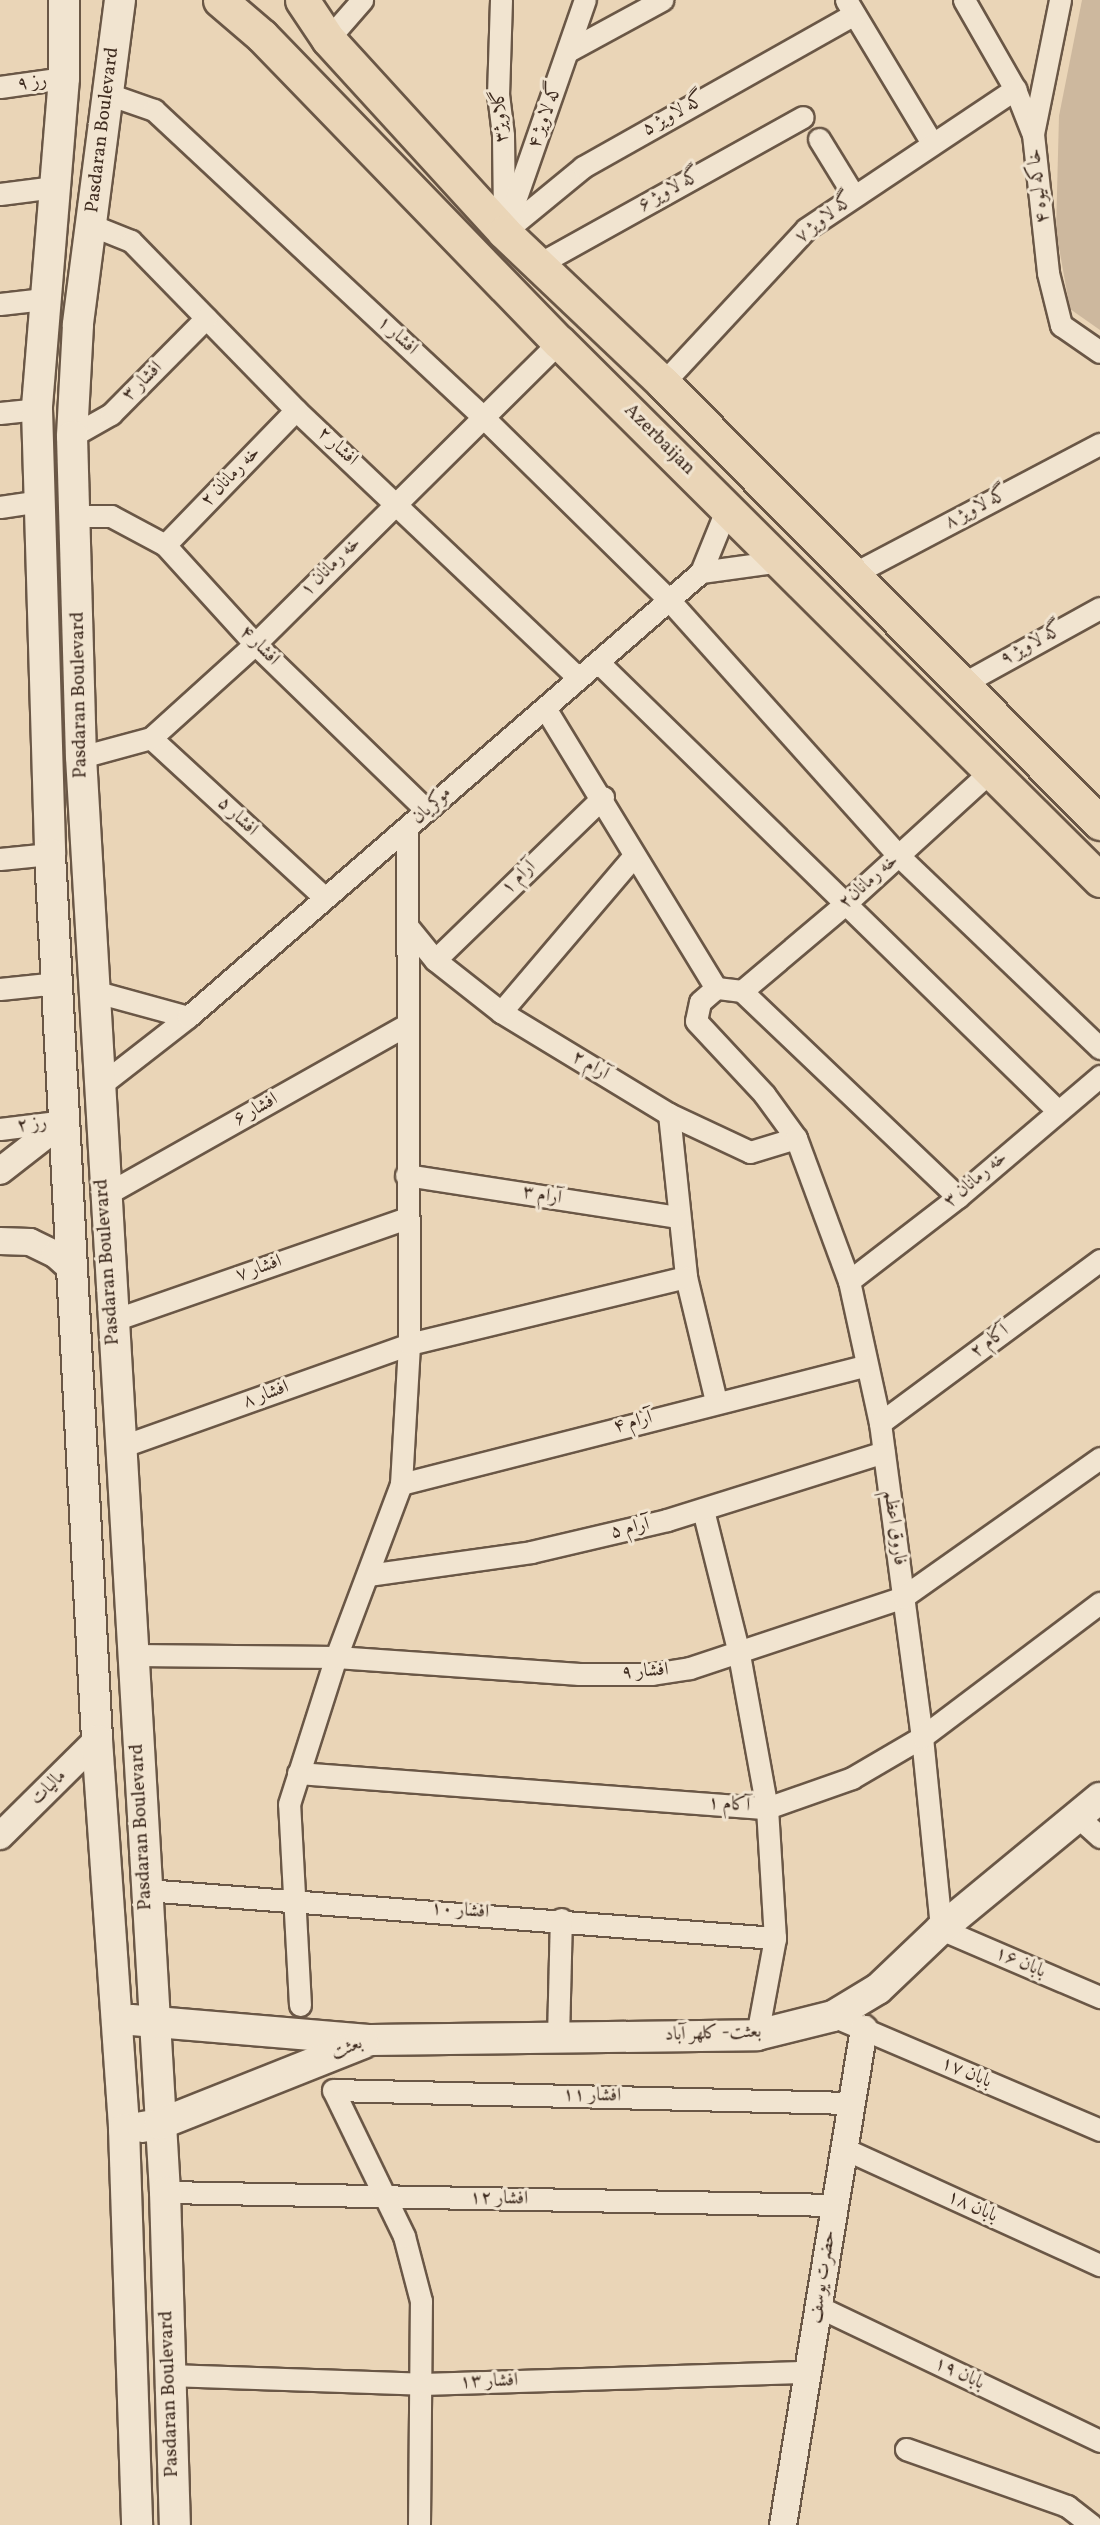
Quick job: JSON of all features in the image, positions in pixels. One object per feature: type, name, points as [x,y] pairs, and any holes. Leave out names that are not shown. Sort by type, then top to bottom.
[{"type":"main road","name":"Pasdaran Boulevard","points":[[64,0],[65,78],[44,299],[37,409],[48,707],[50,854],[97,1740],[114,2019],[124,2129],[137,2525]]},
{"type":"main road","name":"Pasdaran Boulevard","points":[[120,0],[78,325],[72,436],[82,708],[80,757],[103,1196],[122,1446],[152,2022],[165,2192],[175,2525]]},
{"type":"main road","name":"Azerbaijan","points":[[220,0],[262,36],[559,342],[993,769],[1100,880]]},
{"type":"main road","points":[[302,0],[327,39],[504,232],[663,383],[964,683],[1100,823]]},
{"type":"main road","points":[[48,707],[82,708]]},
{"type":"main road","name":"بعثت- کلهر آباد","points":[[371,2040],[757,2035],[832,2016],[878,1989],[941,1929],[1089,1807]]},
{"type":"main road","name":"بعثت","points":[[114,2019],[371,2040]]},
{"type":"main road","name":"بعثت","points":[[124,2129],[160,2124],[371,2040]]},
{"type":"street","points":[[327,39],[362,0]]},
{"type":"street","name":"گلاویژ۳","points":[[501,0],[498,94],[503,135],[504,232]]},
{"type":"street","name":"گه لاویژ ۴","points":[[504,232],[570,50],[585,0]]},
{"type":"street","points":[[570,50],[662,0]]},
{"type":"street","points":[[964,0],[1016,89],[1032,134]]},
{"type":"street","name":"خاکه لیوه ۴","points":[[1060,0],[1032,134],[1048,273],[1061,325],[1100,352]]},
{"type":"street","points":[[850,7],[932,143]]},
{"type":"street","name":"گه لاویژ ۵","points":[[504,232],[583,167],[850,7]]},
{"type":"street","name":"رز ۹","points":[[0,87],[65,78]]},
{"type":"street","name":"گه لاویژ ۷","points":[[663,383],[806,229],[1016,89]]},
{"type":"street","name":"افشار ۱","points":[[108,94],[154,110],[484,418],[670,601],[898,856],[1100,1048]]},
{"type":"street","name":"گه لاویژ ۶","points":[[537,265],[803,117]]},
{"type":"street","points":[[819,139],[854,196]]},
{"type":"street","points":[[0,194],[55,187]]},
{"type":"street","name":"افشار ۲","points":[[91,225],[131,241],[296,410],[396,502],[578,678]]},
{"type":"street","points":[[0,304],[44,299]]},
{"type":"street","name":"افشار ۳","points":[[72,436],[111,414],[206,318]]},
{"type":"street","name":"خه رمانان ۱","points":[[80,757],[151,738],[255,644],[559,342]]},
{"type":"street","points":[[0,413],[37,409]]},
{"type":"street","name":"خه رمانان ۲","points":[[165,545],[296,410]]},
{"type":"street","name":"گه لاویژ ۸","points":[[853,574],[1100,444]]},
{"type":"street","points":[[0,507],[40,501]]},
{"type":"street","points":[[701,572],[727,508]]},
{"type":"street","name":"افشار ۴","points":[[76,516],[111,516],[165,545],[255,644],[426,810]]},
{"type":"street","points":[[701,572],[780,561]]},
{"type":"street","name":"موکریان","points":[[98,1087],[188,1017],[323,897],[407,829],[701,572]]},
{"type":"street","name":"گه لاویژ ۹","points":[[964,683],[1100,608]]},
{"type":"street","points":[[598,662],[1057,1110]]},
{"type":"street","points":[[545,708],[603,797],[634,856],[716,988],[742,991],[958,1197]]},
{"type":"street","name":"افشار ۵","points":[[151,738],[323,897]]},
{"type":"street","name":"خه رمانان۲","points":[[742,991],[845,904],[993,769]]},
{"type":"street","name":"آرام ۱","points":[[435,960],[603,797]]},
{"type":"street","points":[[300,2005],[289,1804],[335,1657],[401,1484],[409,1344],[406,1175],[409,928],[407,829]]},
{"type":"street","points":[[0,859],[50,854]]},
{"type":"street","points":[[501,1012],[634,856]]},
{"type":"street","name":"آرام ۲","points":[[409,928],[435,960],[501,1012],[669,1114],[750,1152],[796,1138]]},
{"type":"street","points":[[0,989],[58,983]]},
{"type":"street","name":"فاروق اعظم","points":[[716,988],[700,1002],[696,1021],[764,1094],[796,1138],[849,1281],[865,1366],[880,1423],[922,1737],[941,1929]]},
{"type":"street","points":[[93,991],[188,1017]]},
{"type":"street","name":"افشار ۶","points":[[103,1196],[408,1024]]},
{"type":"street","name":"خه رمانان ۳","points":[[849,1281],[958,1197],[1100,1076]]},
{"type":"street","points":[[669,1114],[686,1277],[716,1401]]},
{"type":"street","points":[[0,1171],[64,1121]]},
{"type":"street","name":"رز ۲","points":[[0,1129],[64,1121]]},
{"type":"street","name":"آرام ۳","points":[[406,1175],[678,1217]]},
{"type":"street","name":"افشار ۷","points":[[111,1321],[407,1218]]},
{"type":"street","points":[[0,1241],[30,1242],[55,1254],[74,1270]]},
{"type":"street","name":"آکام ۲","points":[[880,1423],[1100,1260]]},
{"type":"street","name":"افشار ۸","points":[[122,1446],[409,1344],[686,1277]]},
{"type":"street","name":"آرام ۴","points":[[401,1484],[716,1401],[865,1366]]},
{"type":"street","name":"آرام ۵","points":[[368,1575],[531,1552],[704,1510],[884,1452]]},
{"type":"street","name":"افشار ۹","points":[[134,1655],[335,1657],[579,1674],[652,1674],[690,1668],[738,1649],[903,1597],[1100,1458]]},
{"type":"street","points":[[704,1510],[738,1649],[767,1808],[775,1938],[757,2035]]},
{"type":"street","name":"آکام ۱","points":[[298,1773],[767,1808],[852,1778],[922,1737],[1100,1603]]},
{"type":"street","name":"مالیات","points":[[0,1836],[97,1740]]},
{"type":"street","points":[[1089,1807],[1100,1837]]},
{"type":"street","name":"افشار ۱۰","points":[[145,1890],[561,1919],[775,1938]]},
{"type":"street","points":[[558,2038],[561,1919]]},
{"type":"street","name":"بابان ۱۶","points":[[941,1929],[1100,1997]]},
{"type":"street","name":"بابان ۱۷","points":[[832,2016],[1100,2130]]},
{"type":"street","name":"حضرت یوسف","points":[[783,2525],[864,2029]]},
{"type":"street","name":"افشار ۱۱","points":[[383,2198],[333,2090],[851,2103]]},
{"type":"street","name":"بابان ۱۸","points":[[845,2149],[1100,2265]]},
{"type":"street","name":"افشار ۱۲","points":[[165,2192],[834,2205]]},
{"type":"street","points":[[383,2198],[404,2236],[421,2301],[419,2525]]},
{"type":"street","name":"بابان ۱۹","points":[[819,2307],[1100,2441]]},
{"type":"street","name":"افشار ۱۳","points":[[169,2375],[422,2384],[808,2372]]},
{"type":"street","points":[[906,2449],[1067,2507],[1091,2525]]},
{"type":"shaded area","points":[[1082,0],[1100,0],[1100,330],[1070,309],[1056,231],[1059,116]]}]
